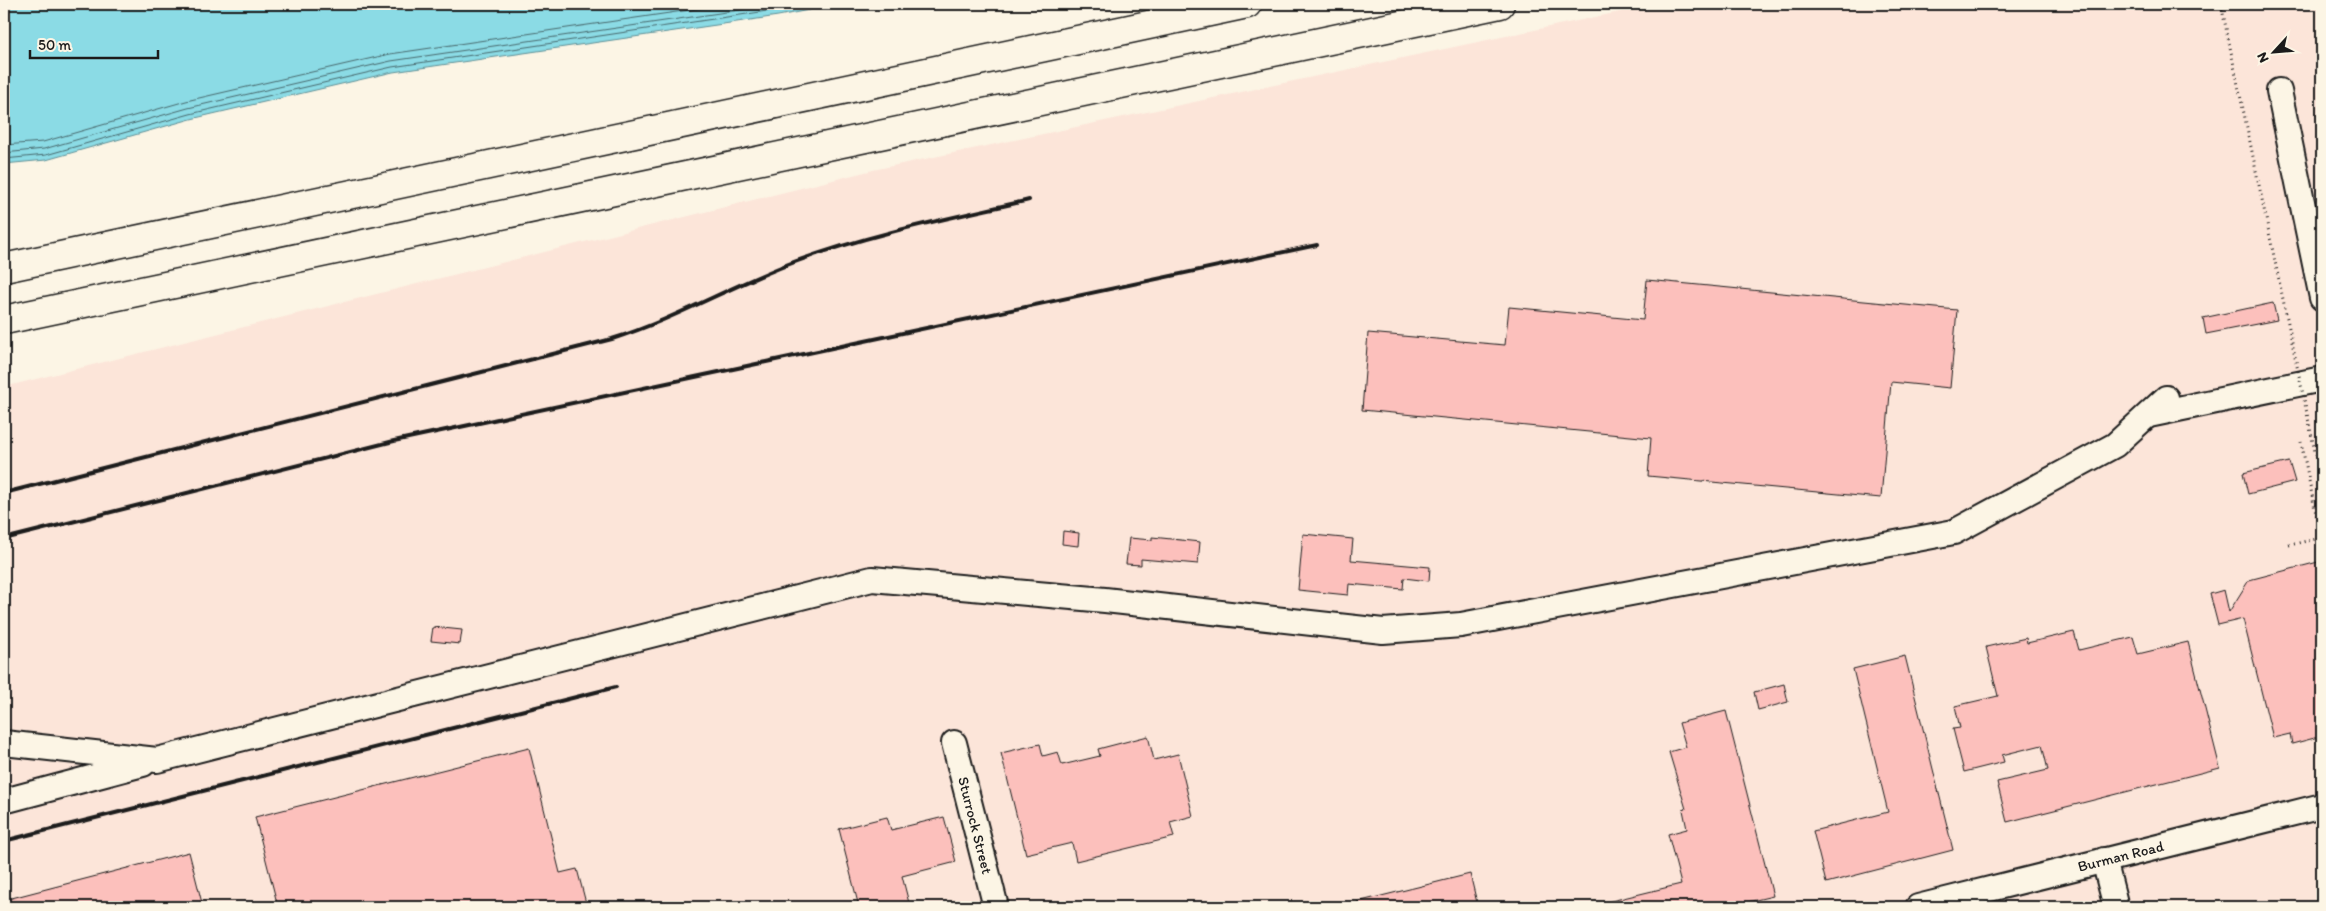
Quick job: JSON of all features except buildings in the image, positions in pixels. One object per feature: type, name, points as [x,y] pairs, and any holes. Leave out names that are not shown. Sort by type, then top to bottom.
[{"type":"highway","points":[[4,268],[1248,4]]},
{"type":"highway","points":[[4,320],[1500,4]]},
{"type":"street","points":[[2279,90],[2322,298]]},
{"type":"street","points":[[2149,414],[2322,379]]},
{"type":"street","points":[[4,801],[157,760],[872,578],[1106,600],[1383,631],[1461,625],[1954,532],[2115,445],[2166,398]]},
{"type":"street","points":[[4,743],[157,760]]},
{"type":"street","name":"Sturrock Street","points":[[954,743],[996,907]]},
{"type":"street","name":"Burman Road","points":[[1918,907],[2322,806]]},
{"type":"street","points":[[2104,860],[2116,907]]},
{"type":"path","points":[[2221,4],[2320,463],[2322,486]]},
{"type":"path","points":[[2289,545],[2320,538],[2301,442]]},
{"type":"shaded area","points":[[1657,4],[2322,4],[2322,907],[4,907],[4,387],[873,170]]},
{"type":"water","points":[[4,4],[840,4],[778,16],[393,72],[191,119],[46,160],[4,164]]},
{"type":"railway","points":[[4,493],[612,339],[659,322],[774,270],[826,251],[912,227],[1029,200]]},
{"type":"railway","points":[[4,539],[394,441],[1317,245]]},
{"type":"railway","points":[[4,841],[616,687]]}]
